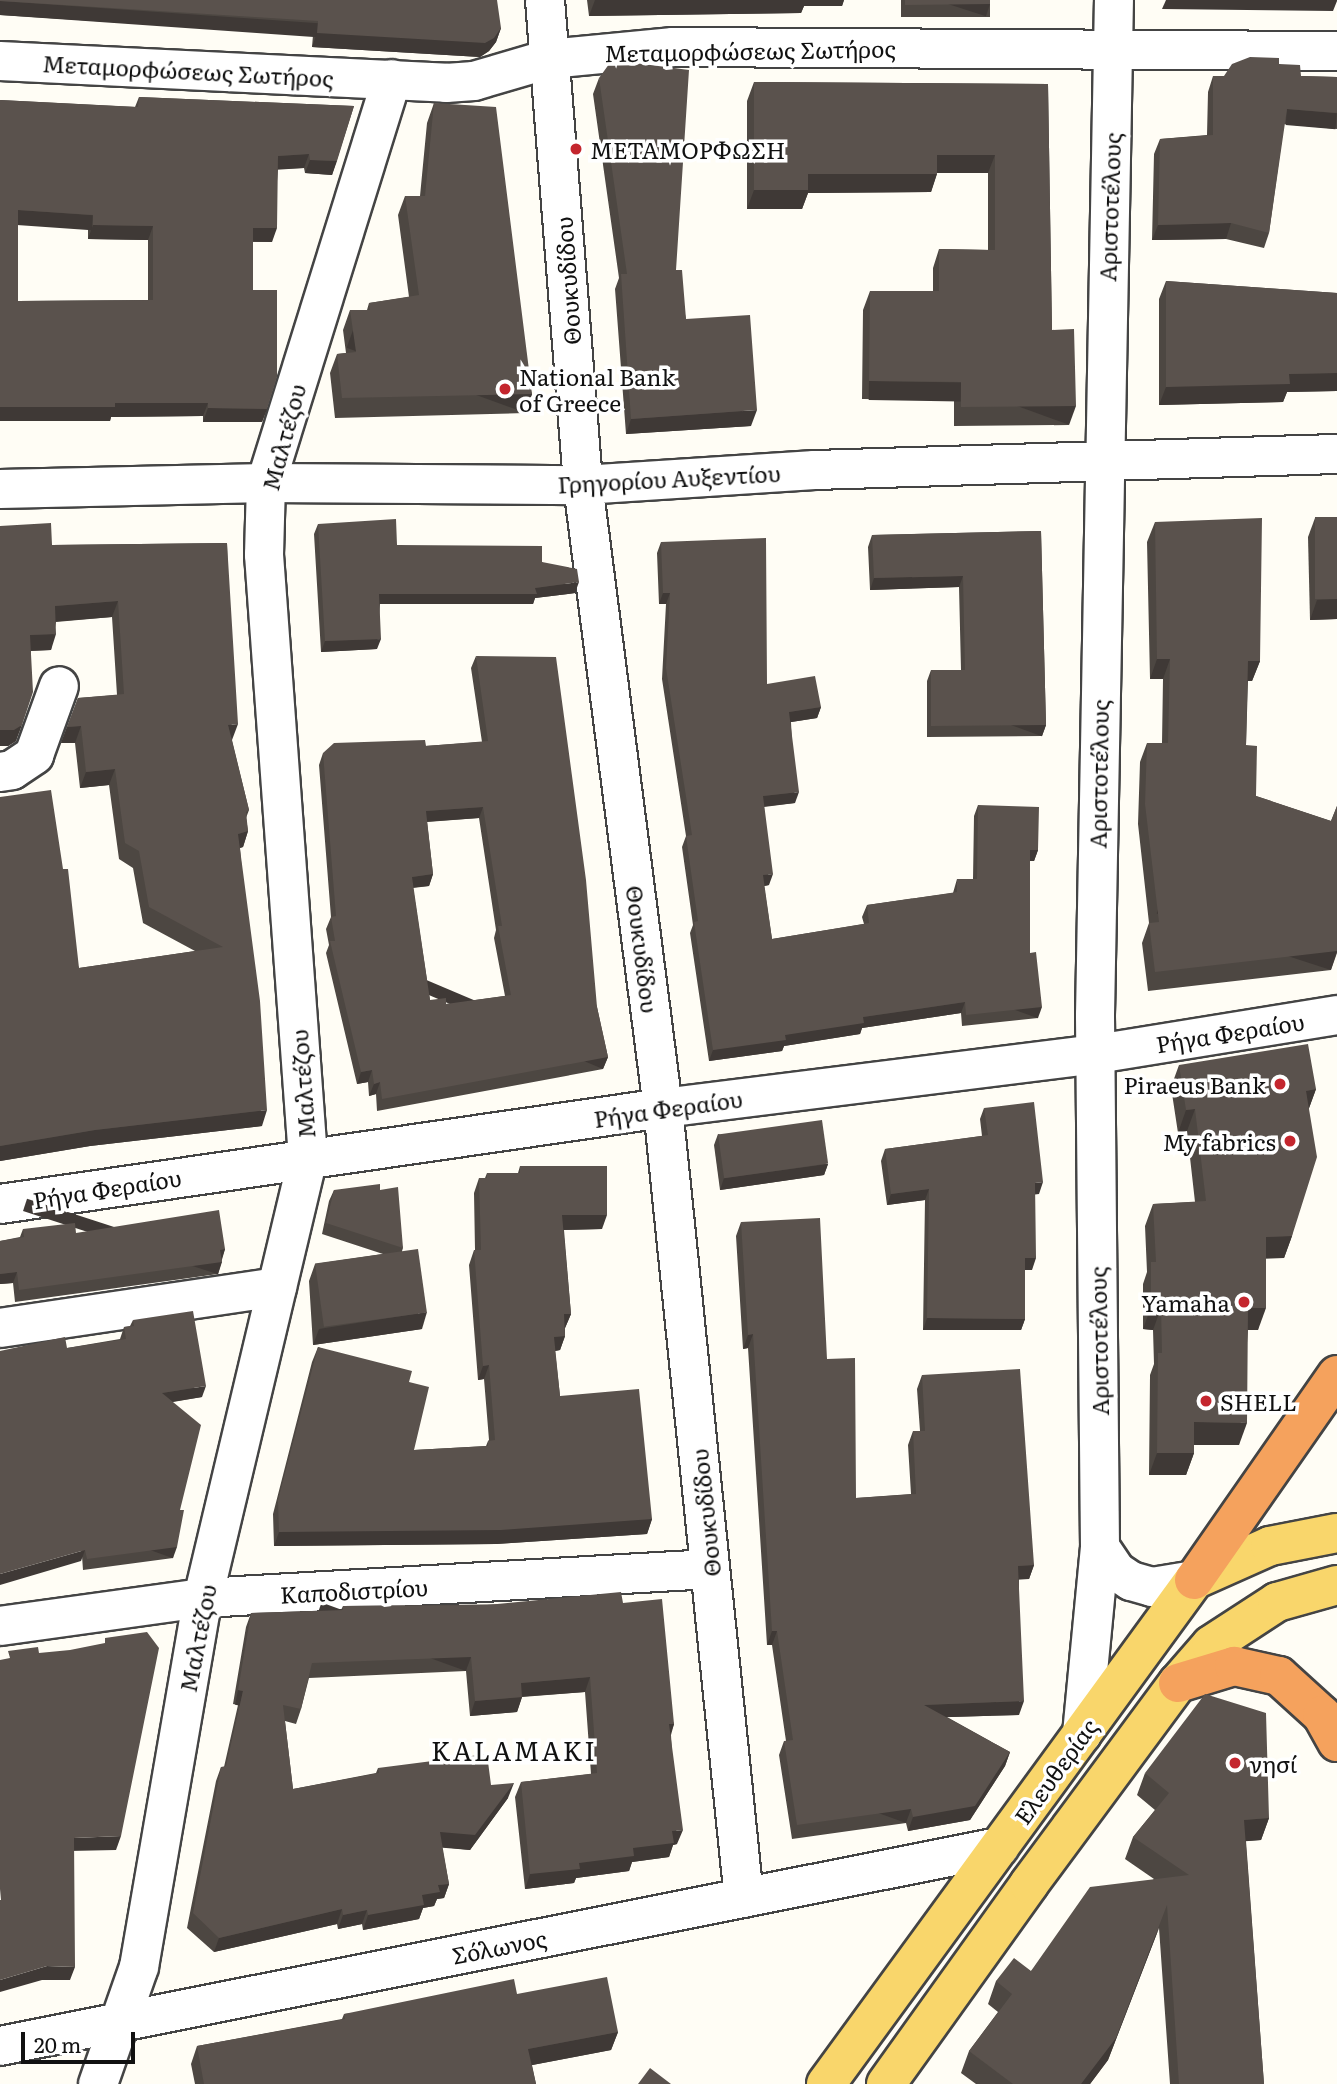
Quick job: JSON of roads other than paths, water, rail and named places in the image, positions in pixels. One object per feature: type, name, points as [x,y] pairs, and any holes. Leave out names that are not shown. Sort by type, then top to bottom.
[{"type":"highway","points":[[1194,1580],[1337,1375]]},
{"type":"highway","points":[[1178,1683],[1234,1666],[1279,1676],[1322,1715],[1337,1742]]},
{"type":"main road","name":"Ελευθερίας","points":[[826,2084],[1194,1580],[1270,1546],[1337,1533]]},
{"type":"main road","name":"Ελευθερίας","points":[[886,2084],[1178,1683],[1211,1645],[1277,1602],[1337,1585]]},
{"type":"street","name":"Θουκυδίδου","points":[[545,0],[583,485],[663,1108],[744,1898]]},
{"type":"street","name":"Αριστοτέλους","points":[[1082,1734],[1100,1547],[1097,1054],[1102,458],[1114,0]]},
{"type":"street","name":"Μεταμορφώσεως Σωτήρος","points":[[0,61],[392,79],[474,80],[549,59],[673,47],[1337,51]]},
{"type":"street","name":"Μαλτέζου","points":[[98,2084],[139,1967],[203,1598],[308,1158],[264,555],[266,483],[392,79]]},
{"type":"street","name":"Γρηγορίου Αυξεντίου","points":[[0,489],[266,483],[583,485],[1102,458],[1337,454]]},
{"type":"street","points":[[0,772],[12,770],[34,755],[59,687]]},
{"type":"street","name":"Ρήγα Φεραίου","points":[[0,1204],[663,1108],[1097,1054],[1337,1015]]},
{"type":"street","points":[[0,1328],[277,1287]]},
{"type":"street","points":[[1100,1547],[1116,1571],[1131,1581],[1152,1587],[1194,1580]]},
{"type":"street","name":"Καποδιστρίου","points":[[0,1626],[203,1598],[710,1569]]},
{"type":"street","name":"Σόλωνος","points":[[0,2046],[999,1847]]},
{"type":"place","name":"ΜΕΤΑΜΟΡΦΩΣΗ","points":[[576,149]]},
{"type":"place","name":"National Bank of Greece","points":[[505,389]]},
{"type":"place","name":"Piraeus Bank","points":[[1280,1084]]},
{"type":"place","name":"My fabrics","points":[[1290,1141]]},
{"type":"place","name":"Yamaha","points":[[1244,1302]]},
{"type":"place","name":"SHELL","points":[[1206,1401]]},
{"type":"place","name":"νησί","points":[[1235,1763]]},
{"type":"district","name":"KALAMAKI","points":[[514,1750]]}]
